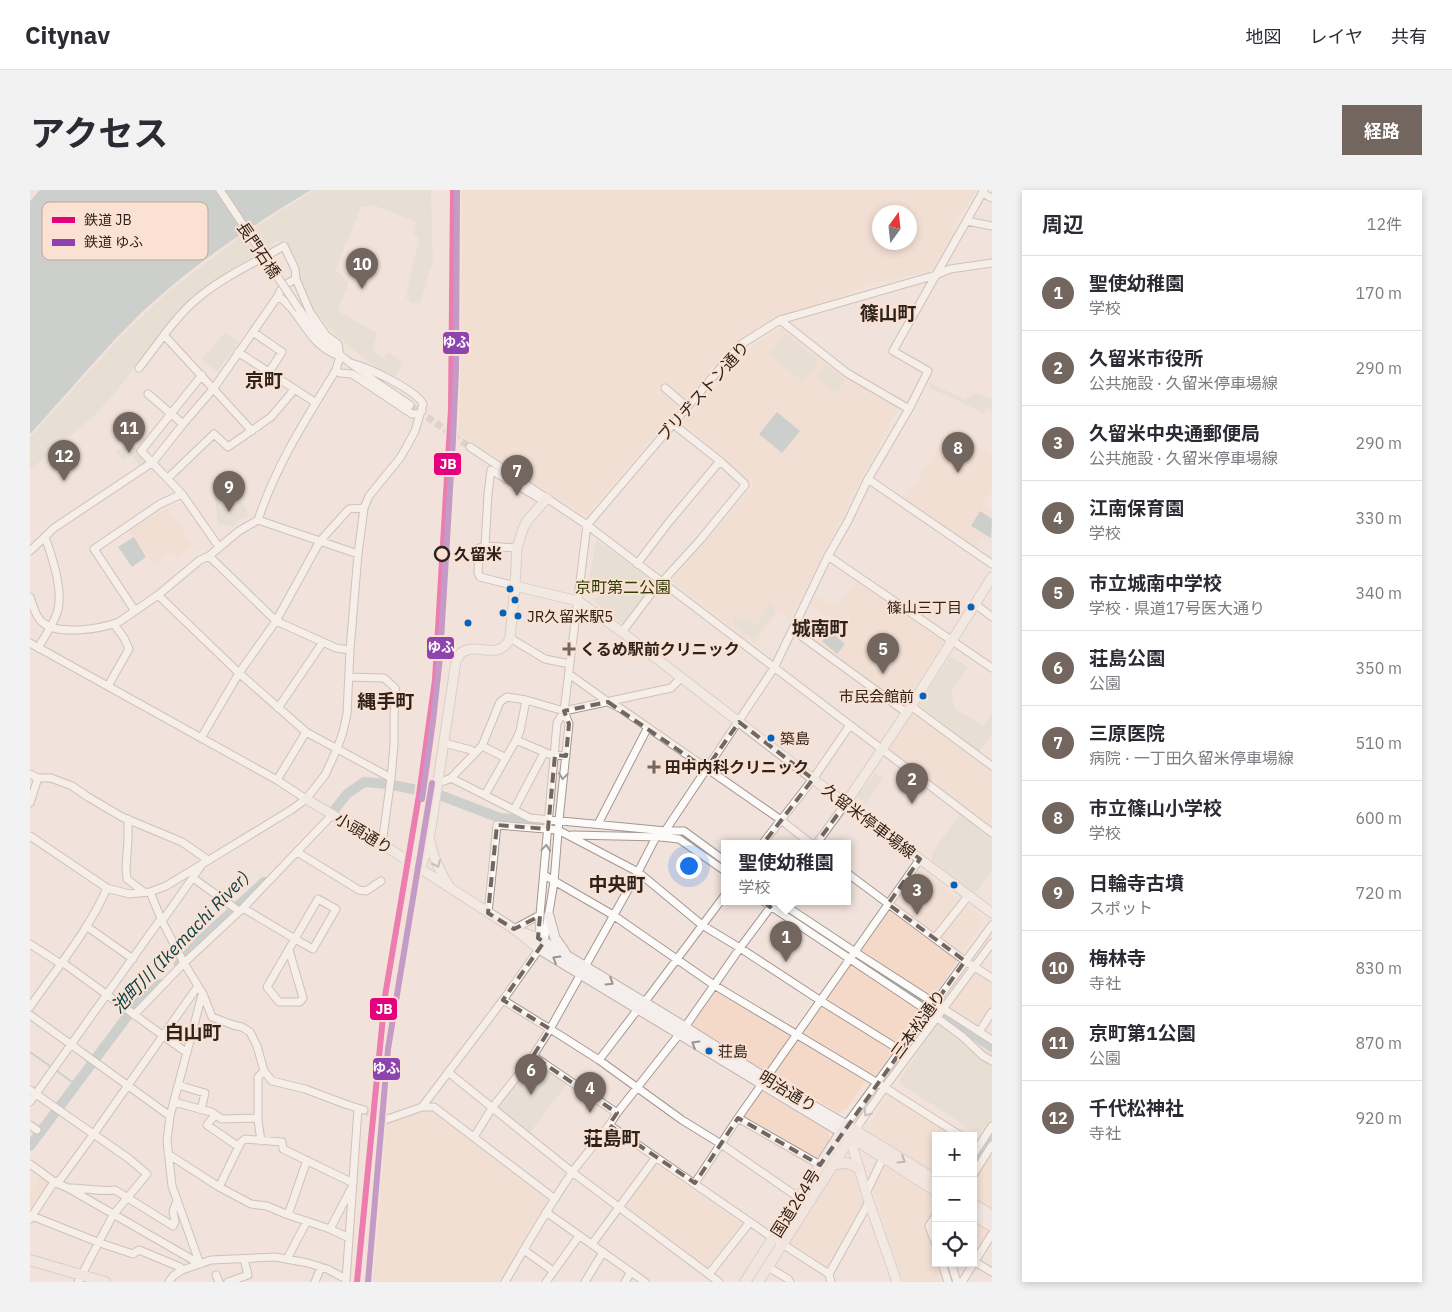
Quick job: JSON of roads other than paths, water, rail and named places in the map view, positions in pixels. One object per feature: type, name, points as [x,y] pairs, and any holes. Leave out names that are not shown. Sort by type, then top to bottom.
[{"type":"highway","name":"明治通り","points":[[848,1131],[882,1158],[932,1189]]},
{"type":"highway","name":"明治通り","points":[[848,1131],[932,1178]]},
{"type":"highway","name":"国道264号","points":[[745,1282],[808,1204],[833,1165],[848,1131]]},
{"type":"highway","name":"国道264号","points":[[758,1282],[768,1267],[798,1198],[820,1165],[848,1131]]},
{"type":"highway","points":[[833,1165],[845,1162],[852,1163],[859,1169]]},
{"type":"highway","points":[[977,1206],[992,1215]]},
{"type":"highway","points":[[977,1217],[992,1226]]},
{"type":"highway","points":[[30,1260],[80,1280]]},
{"type":"highway","points":[[30,1267],[80,1280],[105,1282]]},
{"type":"main road","points":[[420,869],[429,838],[436,800],[455,667],[460,654],[466,651],[499,650],[507,645],[510,638],[518,548],[523,529],[527,521],[546,500]]},
{"type":"main road","points":[[846,803],[909,709],[992,577]]},
{"type":"main road","points":[[515,586],[578,601]]},
{"type":"main road","name":"久留米停車場線","points":[[578,601],[622,632],[812,779],[992,913]]},
{"type":"main road","name":"小頭通り","points":[[306,799],[382,844],[514,929],[541,943]]},
{"type":"main road","points":[[429,838],[437,867],[450,888]]},
{"type":"main road","points":[[544,916],[555,938],[570,957]]},
{"type":"main road","name":"明治通り","points":[[541,943],[570,957],[584,970]]},
{"type":"main road","name":"明治通り","points":[[541,943],[641,1006],[679,1034],[848,1131]]},
{"type":"main road","name":"明治通り","points":[[641,1006],[685,1026],[765,1082]]},
{"type":"main road","points":[[848,1131],[866,1193],[897,1282]]},
{"type":"street","name":"長門石橋","points":[[220,190],[307,321],[340,356]]},
{"type":"street","points":[[474,1137],[492,1108],[533,1056],[584,970],[638,872],[774,668],[828,556],[848,521],[868,479],[910,409],[928,371],[894,351],[983,191],[992,198]]},
{"type":"street","points":[[967,221],[992,226]]},
{"type":"street","points":[[30,597],[40,621],[50,627],[77,630],[114,624],[158,595],[238,531],[258,520],[267,493],[279,467],[336,370],[340,356],[338,344],[326,335],[310,312],[296,279],[295,269],[284,246],[256,263],[236,271],[207,290],[182,313],[139,368]]},
{"type":"street","name":"ブリヂストン通り","points":[[586,525],[740,345],[780,320],[936,275],[950,269],[992,263]]},
{"type":"street","points":[[30,550],[54,528],[153,462],[214,388],[278,296],[280,289],[296,279]]},
{"type":"street","points":[[278,296],[288,304],[304,328],[327,351],[340,356],[350,363],[407,407],[412,414],[418,414],[422,408]]},
{"type":"street","points":[[780,320],[847,373],[910,409]]},
{"type":"street","points":[[253,332],[282,352],[269,372]]},
{"type":"street","points":[[164,335],[252,431]]},
{"type":"street","points":[[238,352],[316,403]]},
{"type":"street","points":[[30,836],[107,888],[129,894],[147,892],[166,886],[291,810],[306,799],[324,775],[337,749],[343,732],[346,714],[358,554],[364,508],[369,496],[400,458],[416,431],[422,408],[417,396],[406,389],[362,366],[350,363]]},
{"type":"street","points":[[336,370],[340,373],[352,374],[407,407],[413,420],[413,428],[407,446]]},
{"type":"street","points":[[202,375],[141,451],[182,494],[219,547]]},
{"type":"street","points":[[665,388],[687,407]]},
{"type":"street","points":[[168,478],[214,434],[228,447],[271,418],[294,390]]},
{"type":"street","points":[[148,394],[183,424]]},
{"type":"street","points":[[622,632],[661,582],[702,539],[744,488],[744,483],[720,461],[673,424]]},
{"type":"street","points":[[470,447],[546,500],[586,525],[992,833]]},
{"type":"street","points":[[637,564],[720,461]]},
{"type":"street","points":[[485,546],[491,470],[546,500]]},
{"type":"street","points":[[868,479],[992,564]]},
{"type":"street","points":[[134,611],[94,549],[160,504],[182,494]]},
{"type":"street","points":[[201,738],[239,673],[276,621],[320,541],[349,508],[364,508]]},
{"type":"street","points":[[258,520],[358,554]]},
{"type":"street","points":[[422,1107],[503,1000],[541,943],[544,916],[544,875],[554,755],[558,723],[564,712],[586,525]]},
{"type":"street","points":[[38,648],[57,614],[59,604],[55,568],[45,537]]},
{"type":"street","points":[[515,586],[480,576],[478,573],[478,550],[485,546],[518,548]]},
{"type":"street","points":[[209,556],[276,621],[336,648],[350,650]]},
{"type":"street","points":[[828,556],[992,668]]},
{"type":"street","points":[[158,595],[239,673],[306,732],[391,778]]},
{"type":"street","points":[[975,604],[992,617]]},
{"type":"street","points":[[108,686],[129,649],[114,624]]},
{"type":"street","points":[[793,630],[992,766]]},
{"type":"street","points":[[510,638],[545,659],[570,664]]},
{"type":"street","points":[[278,708],[323,642]]},
{"type":"street","points":[[30,643],[277,780],[306,799]]},
{"type":"street","points":[[569,674],[781,820],[806,840]]},
{"type":"street","points":[[349,677],[384,678],[394,688],[396,694],[391,778],[382,844]]},
{"type":"street","points":[[438,784],[451,778],[482,746],[500,702],[507,697],[526,700],[564,712],[671,688],[681,678]]},
{"type":"street","points":[[485,795],[520,731],[526,700]]},
{"type":"street","points":[[544,916],[554,882],[569,724],[564,712]]},
{"type":"street","points":[[766,840],[850,725]]},
{"type":"street","points":[[598,824],[648,727]]},
{"type":"street","points":[[277,780],[306,732]]},
{"type":"street","points":[[516,740],[544,752],[566,756]]},
{"type":"street","points":[[444,743],[471,750],[475,753]]},
{"type":"street","points":[[482,746],[506,758]]},
{"type":"street","points":[[514,810],[544,752]]},
{"type":"street","points":[[30,774],[38,778],[51,778],[72,786],[128,819],[182,842],[206,862]]},
{"type":"street","points":[[30,803],[38,778]]},
{"type":"street","points":[[451,778],[530,818],[598,824],[679,839],[721,868]]},
{"type":"street","points":[[819,840],[846,803]]},
{"type":"street","points":[[134,1015],[184,963],[241,910],[333,814]]},
{"type":"street","points":[[128,819],[127,879],[147,892],[198,986],[212,1017],[242,1027],[250,1032],[264,1071],[272,1081],[305,1089],[361,1109],[346,1280],[321,1267],[275,1257],[211,1260],[182,1270],[173,1276],[169,1282]]},
{"type":"street","points":[[488,913],[497,825],[558,830],[638,872],[702,925],[908,1055]]},
{"type":"street","points":[[569,835],[661,835],[684,831],[721,858]]},
{"type":"street","points":[[296,852],[359,890],[366,891],[381,880]]},
{"type":"street","points":[[695,1183],[738,1118],[920,859]]},
{"type":"street","points":[[30,1102],[33,1092],[71,1045],[133,958],[206,862]]},
{"type":"street","points":[[544,875],[614,916],[714,985],[885,1087],[954,1132]]},
{"type":"street","points":[[851,876],[964,961],[992,978]]},
{"type":"street","points":[[193,878],[241,910],[295,939],[313,949],[336,909],[318,899],[295,939],[288,950],[267,987],[279,1002],[300,1002],[303,998],[288,950]]},
{"type":"street","points":[[30,1007],[86,926],[107,888]]},
{"type":"street","points":[[935,938],[969,895]]},
{"type":"street","points":[[599,1060],[721,900]]},
{"type":"street","points":[[505,1282],[572,1172],[679,1034],[772,905]]},
{"type":"street","points":[[777,905],[855,952],[992,1040]]},
{"type":"street","points":[[777,905],[850,960],[936,1017],[992,1062]]},
{"type":"street","points":[[514,929],[544,916]]},
{"type":"street","name":"三本松通り","points":[[848,1131],[876,1082],[992,925]]},
{"type":"street","points":[[86,926],[133,958]]},
{"type":"street","name":"三本松通り","points":[[848,1131],[885,1087],[992,942]]},
{"type":"street","points":[[30,944],[62,963],[187,1053]]},
{"type":"street","points":[[182,1270],[180,1267],[139,1250],[133,1254],[31,1217],[52,1185],[60,1180],[93,1135],[198,986]]},
{"type":"street","points":[[200,1264],[172,1186],[167,1141],[170,1116],[202,994]]},
{"type":"street","points":[[503,1000],[599,1060],[682,1120],[721,1144],[808,1204]]},
{"type":"street","points":[[979,1032],[992,1012]]},
{"type":"street","points":[[30,1015],[170,1116]]},
{"type":"street","points":[[533,1056],[617,1112]]},
{"type":"street","points":[[261,1141],[258,1118],[258,1077],[264,1071]]},
{"type":"street","points":[[448,1072],[572,1172],[719,1282]]},
{"type":"street","points":[[178,1085],[204,1093],[201,1110]]},
{"type":"street","points":[[33,1092],[128,1158],[147,1174],[126,1197],[114,1214],[80,1280]]},
{"type":"street","points":[[174,1102],[222,1119],[258,1118]]},
{"type":"street","points":[[382,1121],[422,1107],[434,1107],[554,1199]]},
{"type":"street","points":[[215,1115],[207,1125],[239,1147]]},
{"type":"street","points":[[738,1118],[820,1165]]},
{"type":"street","points":[[30,1124],[38,1130]]},
{"type":"street","points":[[609,1125],[830,1278],[869,1202]]},
{"type":"street","points":[[977,1144],[992,1126]]},
{"type":"street","points":[[219,1187],[241,1142],[245,1139],[282,1142],[283,1149],[353,1184]]},
{"type":"street","points":[[977,1171],[990,1154],[992,1145]]},
{"type":"street","points":[[168,1154],[219,1187],[251,1204],[267,1206],[349,1238]]},
{"type":"street","points":[[592,1244],[656,1157]]},
{"type":"street","points":[[866,1193],[882,1158]]},
{"type":"street","points":[[288,1215],[307,1160]]},
{"type":"street","points":[[30,1164],[56,1183],[68,1188],[200,1264]]},
{"type":"street","points":[[330,1229],[353,1184]]},
{"type":"street","points":[[68,1188],[115,1190],[173,1226],[175,1222],[173,1211],[177,1201]]},
{"type":"street","points":[[546,1212],[645,1282]]},
{"type":"street","points":[[287,1259],[307,1221]]},
{"type":"street","points":[[932,1221],[929,1226],[932,1234]]},
{"type":"street","points":[[709,1274],[750,1222]]},
{"type":"street","points":[[977,1259],[992,1234]]},
{"type":"street","points":[[546,1282],[579,1236]]},
{"type":"street","points":[[524,1250],[553,1271]]},
{"type":"street","points":[[585,1282],[603,1252]]},
{"type":"street","points":[[228,1282],[248,1275],[244,1258]]},
{"type":"street","points":[[977,1263],[992,1272]]},
{"type":"street","points":[[315,1282],[321,1267]]},
{"type":"street","points":[[768,1267],[790,1282]]},
{"type":"street","points":[[943,1267],[948,1282]]},
{"type":"street","points":[[952,1267],[957,1282]]},
{"type":"street","points":[[962,1282],[972,1267]]},
{"type":"street","points":[[625,1282],[631,1272]]},
{"type":"water","points":[[40,190],[311,190],[208,257],[208,202],[42,202],[42,260],[204,260],[160,295],[112,342],[30,434],[30,201]]},
{"type":"water","points":[[777,412],[800,431],[782,453],[759,434]]},
{"type":"water","points":[[980,511],[992,519],[991,538],[971,526]]},
{"type":"water","points":[[134,537],[146,557],[132,567],[118,547]]},
{"type":"water","points":[[830,631],[845,644],[837,654],[822,641]]},
{"type":"waterway","name":"池町川 (Ikemachi River)","points":[[335,809],[347,794],[364,782],[388,784],[437,794],[500,818],[542,822]]},
{"type":"waterway","name":"池町川 (Ikemachi River)","points":[[636,831],[685,837],[721,864]]},
{"type":"waterway","name":"池町川 (Ikemachi River)","points":[[179,964],[201,940],[264,882]]},
{"type":"waterway","name":"池町川 (Ikemachi River)","points":[[777,905],[857,960],[925,1001],[992,1047]]},
{"type":"waterway","name":"池町川 (Ikemachi River)","points":[[30,1146],[135,1006],[160,984]]},
{"type":"waterway","points":[[30,1052],[50,1066]]},
{"type":"waterway","points":[[56,1070],[76,1085]]},
{"type":"waterway","name":"池町川 (Ikemachi River)","points":[[977,1159],[992,1135]]},
{"type":"waterway","points":[[949,1267],[953,1282]]},
{"type":"tunnel","points":[[410,405],[470,447]]},
{"type":"tunnel","points":[[364,1110],[382,1121]]},
{"type":"rail line","name":"JB","points":[[357,1282],[385,996],[419,795],[435,680],[451,409],[453,190]]},
{"type":"rail line","name":"ゆふ","points":[[422,799],[440,657],[453,439],[456,369],[457,190]]},
{"type":"rail line","name":"ゆふ","points":[[368,1282],[388,1049],[432,783]]},
{"type":"place","name":"梅林寺","points":[[362,289]]},
{"type":"place","name":"京町第1公園","points":[[129,453]]},
{"type":"place","name":"市立篠山小学校","points":[[958,473]]},
{"type":"place","name":"千代松神社","points":[[64,481]]},
{"type":"place","name":"三原医院","points":[[517,496]]},
{"type":"place","name":"日輪寺古墳","points":[[229,512]]},
{"type":"place","name":"久留米","points":[[442,554]]},
{"type":"place","name":"篠山三丁目","points":[[971,607]]},
{"type":"place","name":"JR久留米駅5","points":[[518,616]]},
{"type":"place","name":"くるめ駅前クリニック","points":[[569,649]]},
{"type":"place","name":"市立城南中学校","points":[[883,674]]},
{"type":"place","name":"市民会館前","points":[[923,696]]},
{"type":"place","name":"築島","points":[[771,738]]},
{"type":"place","name":"田中内科クリニック","points":[[654,767]]},
{"type":"place","name":"久留米市役所","points":[[912,804]]},
{"type":"place","name":"久留米中央通郵便局","points":[[917,915]]},
{"type":"place","name":"聖使幼稚園","points":[[786,962]]},
{"type":"place","name":"荘島","points":[[709,1051]]},
{"type":"place","name":"荘島公園","points":[[531,1095]]},
{"type":"place","name":"江南保育園","points":[[590,1113]]},
{"type":"district","name":"篠山町","points":[[888,313]]},
{"type":"district","name":"京町","points":[[264,380]]},
{"type":"district","name":"城南町","points":[[820,628]]},
{"type":"district","name":"縄手町","points":[[386,701]]},
{"type":"district","name":"中央町","points":[[617,884]]},
{"type":"district","name":"白山町","points":[[193,1032]]},
{"type":"district","name":"荘島町","points":[[612,1138]]},
{"type":"park label","name":"京町第二公園","points":[[623,587]]}]
